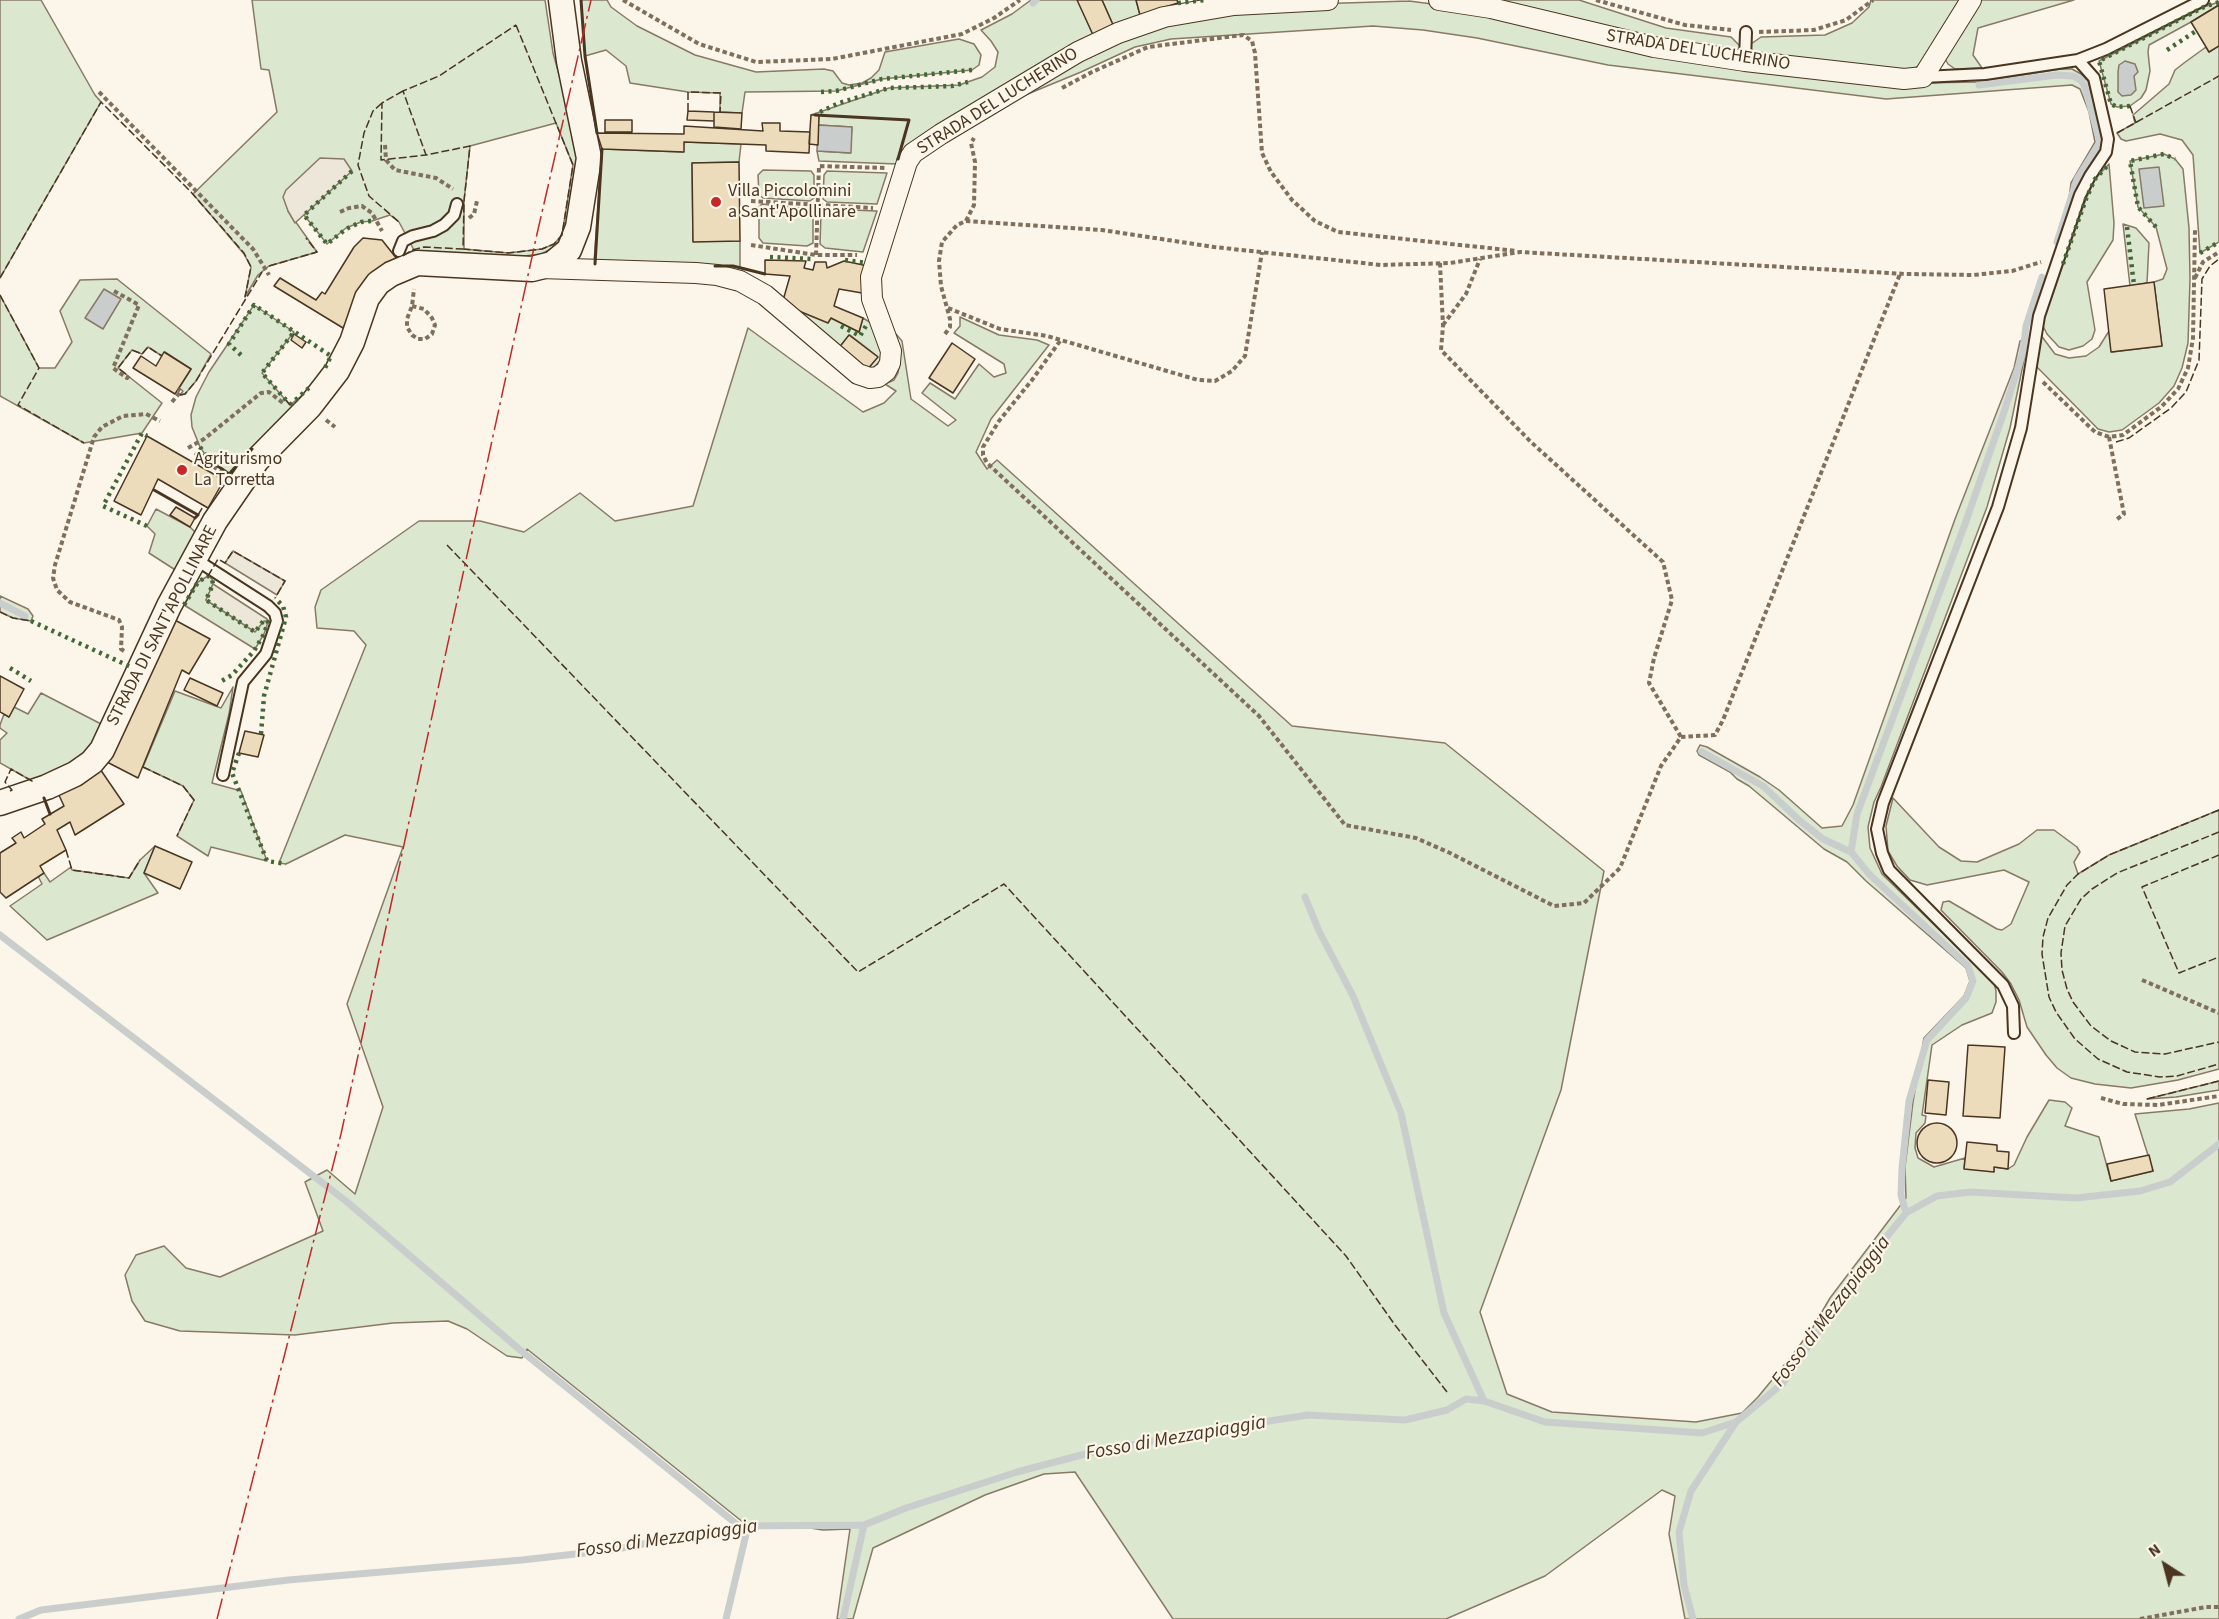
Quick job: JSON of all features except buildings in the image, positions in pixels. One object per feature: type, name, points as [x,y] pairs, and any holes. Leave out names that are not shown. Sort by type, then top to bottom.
[{"type":"street","points":[[540,268],[558,261],[574,241],[588,170],[588,149],[569,61],[561,0]]},
{"type":"street","name":"STRADA DEL LUCHERINO","points":[[540,268],[696,273],[728,277],[751,286],[765,295],[858,374],[870,378],[878,377],[886,371],[890,363],[891,351],[872,299],[871,277],[907,162],[913,153],[1078,52],[1118,33],[1164,17],[1234,5],[1328,0]]},
{"type":"street","name":"STRADA DEL LUCHERINO","points":[[1439,0],[1491,8],[1627,42],[1745,61],[1904,79],[1923,77]]},
{"type":"street","points":[[1923,77],[1971,0]]},
{"type":"street","name":"STRADA DI SANT'APOLLINARE","points":[[0,803],[47,787],[75,774],[92,762],[102,750],[169,606],[215,521],[239,484],[266,450],[302,415],[329,383],[343,360],[373,288],[392,273],[404,258],[426,262],[540,268]]},
{"type":"lane","name":"STRADA DEL LUCHERINO","points":[[1923,77],[1985,74],[2078,60],[2106,49],[2203,0]]},
{"type":"lane","points":[[1745,61],[1746,32]]},
{"type":"lane","points":[[2014,1033],[2013,1006],[2003,985],[1890,870],[1882,853],[1877,829],[1883,803],[1998,507],[2021,428],[2039,316],[2080,195],[2106,152],[2108,139],[2094,78],[2078,60]]},
{"type":"lane","points":[[404,258],[403,241],[444,225],[454,215],[457,204]]},
{"type":"lane","points":[[195,559],[268,606],[275,613],[278,621],[266,654],[243,682],[222,775]]},
{"type":"path","points":[[623,0],[699,44],[756,63],[832,59],[962,34],[994,18],[1020,0]]},
{"type":"path","points":[[1061,88],[1148,47],[1242,35],[1252,41],[1256,53],[1262,153],[1271,172],[1292,200],[1315,221],[1338,232],[1520,252],[1900,274],[1973,275],[2012,272],[2061,252]]},
{"type":"path","points":[[99,92],[253,249],[269,275]]},
{"type":"path","points":[[966,221],[974,205],[975,162],[971,143],[983,132]]},
{"type":"path","points":[[385,145],[386,160],[395,170],[436,178],[453,189],[457,204]]},
{"type":"path","points":[[816,255],[819,166],[891,169]]},
{"type":"path","points":[[751,201],[880,209]]},
{"type":"path","points":[[340,212],[362,206],[372,213],[382,231]]},
{"type":"path","points":[[945,334],[950,327],[948,308],[941,286],[939,261],[942,242],[957,225],[966,221],[1102,230],[1262,252],[1382,265],[1440,263],[1520,252]]},
{"type":"path","points":[[2030,371],[2095,432],[2109,437],[2123,435],[2161,407],[2178,389],[2188,369],[2193,338],[2195,230]]},
{"type":"path","points":[[751,245],[816,255],[865,256]]},
{"type":"path","points":[[948,308],[1000,329],[1060,340],[1198,380],[1215,381],[1232,371],[1245,356],[1262,252]]},
{"type":"path","points":[[2195,279],[2203,262],[2219,252]]},
{"type":"path","points":[[404,258],[414,281],[407,327],[412,335],[418,339],[425,339],[432,334],[435,325],[424,309],[412,306]]},
{"type":"path","points":[[1443,326],[1466,294],[1480,258]]},
{"type":"path","points":[[1440,263],[1443,326],[1441,351],[1531,442],[1663,562],[1672,600],[1654,658],[1649,683],[1681,737]]},
{"type":"path","points":[[1681,737],[1715,735],[1723,720],[1900,274]]},
{"type":"path","points":[[114,291],[139,305],[113,368],[127,378],[131,374]]},
{"type":"path","points":[[1060,340],[982,447],[987,463],[1259,716],[1345,825],[1416,838],[1450,852],[1554,906],[1584,903],[1620,868],[1661,766],[1681,737]]},
{"type":"path","points":[[172,402],[181,391],[178,389]]},
{"type":"path","points":[[188,448],[204,439],[261,393],[269,392],[282,404],[288,402]]},
{"type":"path","points":[[143,661],[121,649],[122,627],[119,620],[70,602],[57,590],[52,578],[94,437],[102,427],[123,416],[146,414],[160,421]]},
{"type":"path","points":[[2109,437],[2124,514],[2116,520]]},
{"type":"path","points":[[195,453],[239,484]]},
{"type":"path","points":[[2142,980],[2219,1013]]},
{"type":"path","points":[[2101,1098],[2123,1104],[2158,1105],[2219,1096]]},
{"type":"path","points":[[2140,1619],[2219,1607]]},
{"type":"green space","points":[[0,0],[41,0],[101,102],[0,278]]},
{"type":"green space","points":[[252,0],[545,0],[553,53],[578,142],[578,165],[566,237],[557,246],[541,254],[507,258],[415,252],[399,222],[390,215],[346,228],[327,244],[304,215],[351,171],[288,211],[317,252],[269,266],[258,275],[245,297],[251,267],[244,254],[193,194],[277,112],[269,70],[261,69]],"holes":[[[556,123],[573,165],[562,235],[554,244],[542,249],[508,253],[464,249],[464,201],[470,146]]]},
{"type":"green space","points":[[581,0],[607,0],[611,7],[637,26],[695,55],[756,72],[824,69],[833,71],[842,83],[849,85],[862,83],[871,78],[879,70],[885,52],[959,39],[974,44],[981,55],[979,65],[972,70],[882,79],[836,91],[745,92],[742,113],[720,112],[720,93],[688,92],[630,83],[626,66],[606,50],[585,56]]},
{"type":"green space","points":[[1031,0],[1078,0],[1094,37],[1042,64],[901,151],[897,164],[819,161],[817,151],[850,153],[852,127],[818,125],[819,115],[811,115],[889,88],[959,85],[982,77],[995,67],[998,52],[981,30],[1012,14]]},
{"type":"green space","points":[[1102,0],[1136,0],[1140,15],[1114,27]]},
{"type":"green space","points":[[1493,0],[1579,0],[1666,28],[1731,37],[1740,46],[1738,50],[1640,39]]},
{"type":"green space","points":[[1871,0],[1964,0],[1927,61],[1915,68],[1899,71],[1756,53],[1751,49],[1751,44],[1761,37],[1825,35],[1852,23],[1869,7]]},
{"type":"green space","points":[[1979,0],[2074,0],[1978,28],[1973,55],[1982,68],[1955,69],[1944,57]]},
{"type":"green space","points":[[1409,1],[1471,9],[1921,83],[1977,82],[2072,69],[2088,81],[2103,141],[2078,185],[2067,214],[2071,183],[2095,142],[2089,112],[2080,89],[2072,85],[1886,99],[1608,65],[1477,38],[1373,26],[1171,39],[1135,47],[1006,103],[1078,60],[1165,23],[1312,4]]},
{"type":"green space","points":[[2219,2],[2219,5],[2149,45],[2150,71],[2146,90],[2141,98],[2130,106],[2117,107],[2111,104],[2099,61],[2204,7]]},
{"type":"green space","points":[[2219,46],[2219,242],[2200,253],[2193,155],[2182,140],[2160,134],[2126,141],[2121,139],[2117,133],[2135,123],[2133,115],[2169,84],[2175,70],[2206,47],[2209,52]]},
{"type":"green space","points":[[684,142],[741,144],[739,162],[692,163],[693,241],[740,241],[740,267],[594,263],[602,149],[683,152]]},
{"type":"green space","points":[[2164,154],[2175,159],[2183,169],[2189,228],[2188,343],[2182,368],[2174,386],[2159,403],[2122,430],[2109,432],[2098,429],[2035,365],[2040,334],[2055,354],[2069,358],[2086,356],[2099,347],[2109,331],[2112,352],[2162,346],[2154,282],[2163,279],[2167,269],[2156,227],[2138,207],[2130,161]]},
{"type":"green space","points":[[2109,164],[2114,223],[2113,240],[2087,282],[2095,330],[2092,339],[2083,346],[2069,350],[2059,347],[2047,334],[2042,324],[2086,199],[2095,179]]},
{"type":"green space","points":[[763,170],[811,171],[814,175],[814,198],[810,201],[763,198],[759,195],[758,175]]},
{"type":"green space","points":[[827,171],[887,173],[877,204],[827,202],[823,199],[824,175]]},
{"type":"green space","points":[[762,204],[809,209],[813,213],[813,243],[807,246],[763,243],[759,238],[759,207]]},
{"type":"green space","points":[[826,209],[877,211],[863,252],[825,248],[820,244],[821,214]]},
{"type":"green space","points":[[2123,224],[2136,228],[2149,243],[2147,283],[2130,286]]},
{"type":"green space","points":[[117,279],[211,354],[196,381],[185,394],[180,395],[183,391],[179,388],[191,369],[165,352],[162,356],[148,347],[142,354],[132,350],[118,368],[162,403],[142,433],[84,443],[0,396],[0,295],[39,368],[55,368],[72,342],[60,311],[80,280]]},
{"type":"green space","points":[[782,304],[831,318],[859,332],[863,318],[871,323],[880,340],[880,361],[873,368],[868,369],[877,356],[850,335],[838,349]]},
{"type":"green space","points":[[254,305],[294,332],[262,373],[290,405],[306,392],[322,374],[331,356],[334,357],[324,375],[284,422],[248,452],[229,474],[208,459],[200,447],[192,427],[191,415],[196,397],[209,372]]},
{"type":"green space","points":[[960,317],[999,335],[1037,340],[1049,345],[991,419],[976,452],[987,469],[997,460],[1292,726],[1445,743],[1604,871],[1561,1090],[1480,1312],[1507,1394],[1552,1412],[1696,1422],[1742,1413],[1758,1397],[1812,1329],[1830,1298],[1906,1198],[1905,1167],[1924,1038],[1964,996],[1970,981],[1966,968],[1847,862],[1824,849],[1749,786],[1730,772],[1699,755],[1697,751],[1700,745],[1707,747],[1760,777],[1779,790],[1822,828],[1842,826],[1853,805],[1955,519],[2014,368],[2020,341],[2026,340],[2010,428],[1987,507],[1874,802],[1868,827],[1870,848],[1882,874],[1994,983],[1996,991],[1996,1002],[1992,1013],[1962,1025],[1932,1045],[1922,1115],[1926,1116],[1925,1123],[1916,1133],[1915,1148],[1918,1158],[1934,1167],[1965,1158],[1964,1168],[1994,1171],[1994,1167],[2008,1169],[2014,1165],[2027,1137],[2049,1100],[2065,1102],[2072,1108],[2065,1126],[2099,1137],[2111,1181],[2153,1171],[2135,1114],[2189,1109],[2219,1103],[2219,1619],[1685,1619],[1669,1534],[1675,1496],[1662,1490],[1545,1576],[1446,1619],[1173,1619],[1075,1472],[1044,1474],[985,1495],[873,1548],[853,1619],[837,1619],[850,1529],[823,1530],[798,1526],[749,1527],[527,1349],[522,1358],[507,1356],[467,1329],[448,1321],[393,1323],[295,1335],[180,1331],[145,1321],[132,1301],[125,1275],[136,1255],[164,1246],[186,1268],[220,1277],[323,1231],[305,1182],[327,1170],[355,1194],[383,1107],[347,1004],[403,847],[345,835],[286,864],[279,863],[366,645],[354,631],[317,628],[315,607],[321,590],[419,521],[480,521],[524,532],[580,493],[615,521],[693,506],[748,328],[863,412],[884,403],[896,391],[885,384],[894,380],[898,373],[900,360],[896,334],[902,341],[911,399],[948,426],[956,420],[922,393],[930,383],[955,399],[979,364],[994,377],[1006,373],[1004,364],[954,333],[960,326]]},
{"type":"green space","points":[[156,509],[195,532],[197,539],[180,573],[149,553],[155,534],[147,526]]},
{"type":"green space","points":[[208,576],[212,579],[213,584],[206,600],[255,631],[264,620],[268,622],[255,649],[184,605],[198,582]]},
{"type":"green space","points":[[0,596],[28,609],[33,616],[31,621],[13,618],[0,612]]},
{"type":"green space","points":[[233,687],[229,714],[212,783],[241,791],[267,861],[211,847],[208,856],[177,836],[194,800],[183,786],[143,767],[175,691],[221,708]]},
{"type":"green space","points":[[41,693],[103,725],[87,753],[70,766],[32,781],[0,763],[0,740],[7,733],[0,728],[0,725],[4,714],[9,717],[14,707],[28,714]]},
{"type":"green space","points":[[1893,798],[1939,847],[1961,861],[1977,862],[2019,844],[2037,830],[2054,830],[2077,847],[2080,852],[2074,862],[2078,874],[2109,855],[2219,810],[2219,1069],[2178,1080],[2131,1088],[2095,1084],[2071,1078],[2057,1068],[2027,1027],[2019,1000],[2011,984],[1941,910],[1943,902],[1949,901],[2002,930],[2011,924],[2029,882],[2004,870],[1927,885],[1910,880],[1897,866],[1888,851],[1886,826]]},
{"type":"green space","points":[[155,846],[144,873],[158,893],[47,940],[10,906],[42,884],[38,876],[44,873],[50,882],[71,867],[72,870],[129,878],[140,860]]},
{"type":"green space","points":[[2219,1081],[2219,1090],[2147,1099]]},
{"type":"shaded area","points":[[2125,61],[2135,64],[2138,72],[2134,76],[2136,90],[2131,95],[2122,96],[2118,92],[2118,72],[2119,65]]},
{"type":"shaded area","points":[[818,125],[852,127],[851,153],[817,151]]},
{"type":"shaded area","points":[[320,158],[344,159],[352,171],[295,223],[283,197],[286,190]]},
{"type":"shaded area","points":[[2159,167],[2164,206],[2144,208],[2139,169]]},
{"type":"shaded area","points":[[104,289],[121,299],[103,329],[85,318]]},
{"type":"shaded area","points":[[233,551],[285,581],[277,595],[225,563]]},
{"type":"shaded area","points":[[213,584],[267,621],[264,621],[255,632],[206,600]]},
{"type":"waterway","points":[[1033,3],[1036,0]]},
{"type":"waterway","points":[[1979,85],[2057,75],[2073,76],[2081,80],[2085,87],[2100,142],[2077,179],[2057,242]]},
{"type":"waterway","points":[[1906,1213],[1901,1195],[1909,1101],[1927,1040],[1966,998],[1973,981],[1968,966],[1870,875],[1851,852],[1857,814],[1965,524],[2005,409],[2023,352],[2026,326],[2042,277]]},
{"type":"waterway","points":[[0,603],[25,616]]},
{"type":"waterway","points":[[1702,752],[1763,786],[1823,839],[1851,852]]},
{"type":"waterway","points":[[1305,897],[1319,931],[1353,996],[1401,1113],[1444,1313],[1484,1401]]},
{"type":"waterway","points":[[0,935],[346,1201],[519,1349],[739,1526]]},
{"type":"waterway","name":"Fosso di Mezzapiaggia","points":[[19,1619],[41,1610],[288,1580],[611,1550],[739,1526],[864,1525],[906,1508],[1017,1472],[1089,1453],[1308,1415],[1405,1420],[1447,1410],[1466,1399],[1484,1401],[1545,1422],[1702,1433],[1736,1422],[1782,1384],[1830,1311],[1850,1291],[1871,1256],[1906,1213],[1937,1196],[1970,1192],[2076,1198],[2140,1191],[2170,1182],[2219,1144]]},
{"type":"waterway","points":[[1693,1619],[1684,1585],[1679,1532],[1691,1491],[1736,1422]]},
{"type":"waterway","points":[[843,1619],[864,1525]]},
{"type":"waterway","points":[[726,1619],[748,1526]]},
{"type":"hedge","points":[[1178,3],[1205,0]]},
{"type":"hedge","points":[[2130,106],[2117,107],[2111,104],[2099,61],[2204,7],[2219,2]]},
{"type":"hedge","points":[[2167,50],[2196,31]]},
{"type":"hedge","points":[[821,92],[836,91],[882,79],[972,70]]},
{"type":"hedge","points":[[820,112],[839,103],[889,88],[952,86],[968,82]]},
{"type":"hedge","points":[[2156,227],[2138,207],[2130,161],[2164,154],[2175,159]]},
{"type":"hedge","points":[[2063,264],[2095,179],[2109,164]]},
{"type":"hedge","points":[[352,171],[304,215],[327,244],[346,229],[361,222],[372,221]]},
{"type":"hedge","points":[[2127,227],[2134,285]]},
{"type":"hedge","points":[[2200,253],[2219,242]]},
{"type":"hedge","points":[[770,257],[812,259]]},
{"type":"hedge","points":[[845,260],[867,263]]},
{"type":"hedge","points":[[241,355],[229,344],[254,305],[331,356],[325,368]]},
{"type":"hedge","points":[[841,326],[860,336],[867,324]]},
{"type":"hedge","points":[[286,400],[262,373],[294,332]]},
{"type":"hedge","points":[[290,405],[311,386]]},
{"type":"hedge","points":[[147,436],[142,433],[103,506],[147,526]]},
{"type":"hedge","points":[[200,447],[208,459]]},
{"type":"hedge","points":[[184,605],[198,582],[208,576],[212,579],[213,584],[206,600],[255,632],[264,620],[268,622],[254,651],[232,675],[220,682]]},
{"type":"hedge","points":[[261,734],[264,696],[286,617],[283,606],[275,598]]},
{"type":"hedge","points":[[31,621],[131,667]]},
{"type":"hedge","points":[[10,668],[31,681]]},
{"type":"hedge","points":[[239,753],[232,773],[267,861],[286,864]]},
{"type":"fence","points":[[516,25],[573,165],[562,235],[554,244],[542,249],[508,253],[463,249],[464,201],[470,146],[426,155],[403,91],[439,76],[516,25]]},
{"type":"fence","points":[[2117,133],[2219,76]]},
{"type":"fence","points":[[403,91],[382,103],[381,160],[426,155]]},
{"type":"fence","points":[[688,111],[688,92],[721,93],[720,112]]},
{"type":"fence","points":[[0,278],[101,102],[191,192],[244,253],[251,267],[245,297]]},
{"type":"fence","points":[[382,103],[373,111],[364,133],[358,165],[369,196],[399,222]]},
{"type":"fence","points":[[2130,106],[2136,123]]},
{"type":"fence","points":[[269,266],[317,252],[306,238]]},
{"type":"fence","points":[[403,256],[412,250],[424,247],[463,249]]},
{"type":"fence","points":[[2116,442],[2129,438],[2171,408],[2186,392],[2199,360],[2202,279],[2210,266],[2219,259]]},
{"type":"fence","points":[[180,395],[185,394],[196,381],[262,272]]},
{"type":"fence","points":[[0,295],[39,368],[18,405],[84,443]]},
{"type":"fence","points":[[126,374],[118,368],[132,350],[142,354],[148,347],[162,356]]},
{"type":"fence","points":[[286,400],[290,405]]},
{"type":"fence","points":[[198,515],[204,505]]},
{"type":"fence","points":[[447,545],[858,972],[1004,884],[1346,1256],[1395,1325],[1447,1392]]},
{"type":"fence","points":[[208,576],[218,559],[225,563],[233,551],[285,581],[275,598]]},
{"type":"fence","points":[[0,612],[13,618],[31,621]]},
{"type":"fence","points":[[143,767],[183,786],[194,800],[177,836]]},
{"type":"fence","points":[[10,791],[12,790],[5,782],[11,769],[35,781]]},
{"type":"fence","points":[[2219,810],[2109,855],[2078,874],[2067,885],[2048,918],[2043,937],[2042,954],[2049,997],[2056,1012],[2075,1039],[2098,1059],[2127,1072],[2160,1077],[2177,1076],[2219,1064]]},
{"type":"fence","points":[[2219,832],[2117,873],[2092,889],[2081,899],[2065,926],[2061,953],[2062,970],[2073,1002],[2091,1026],[2111,1041],[2135,1052],[2165,1054],[2219,1042]]},
{"type":"fence","points":[[66,850],[72,870],[129,878],[140,860]]},
{"type":"fence","points":[[2219,855],[2142,887],[2179,973],[2219,957]]},
{"type":"fence","points":[[2147,1099],[2219,1081]]},
{"type":"wall","points":[[581,0],[585,56],[597,133]]},
{"type":"wall","points":[[815,115],[909,120],[898,159]]},
{"type":"wall","points":[[595,264],[602,149]]},
{"type":"wall","points":[[715,266],[733,266],[765,274]]},
{"type":"wall","points":[[208,459],[229,474],[252,449]]},
{"type":"wall","points":[[154,490],[198,515],[195,518]]},
{"type":"wall","points":[[44,798],[50,814]]},
{"type":"power","points":[[217,1619],[341,1134],[537,234],[591,0]]},
{"type":"place","name":"Villa Piccolomini a Sant'Apollinare","points":[[716,202]]},
{"type":"place","name":"Agriturismo La Torretta","points":[[182,470]]}]
